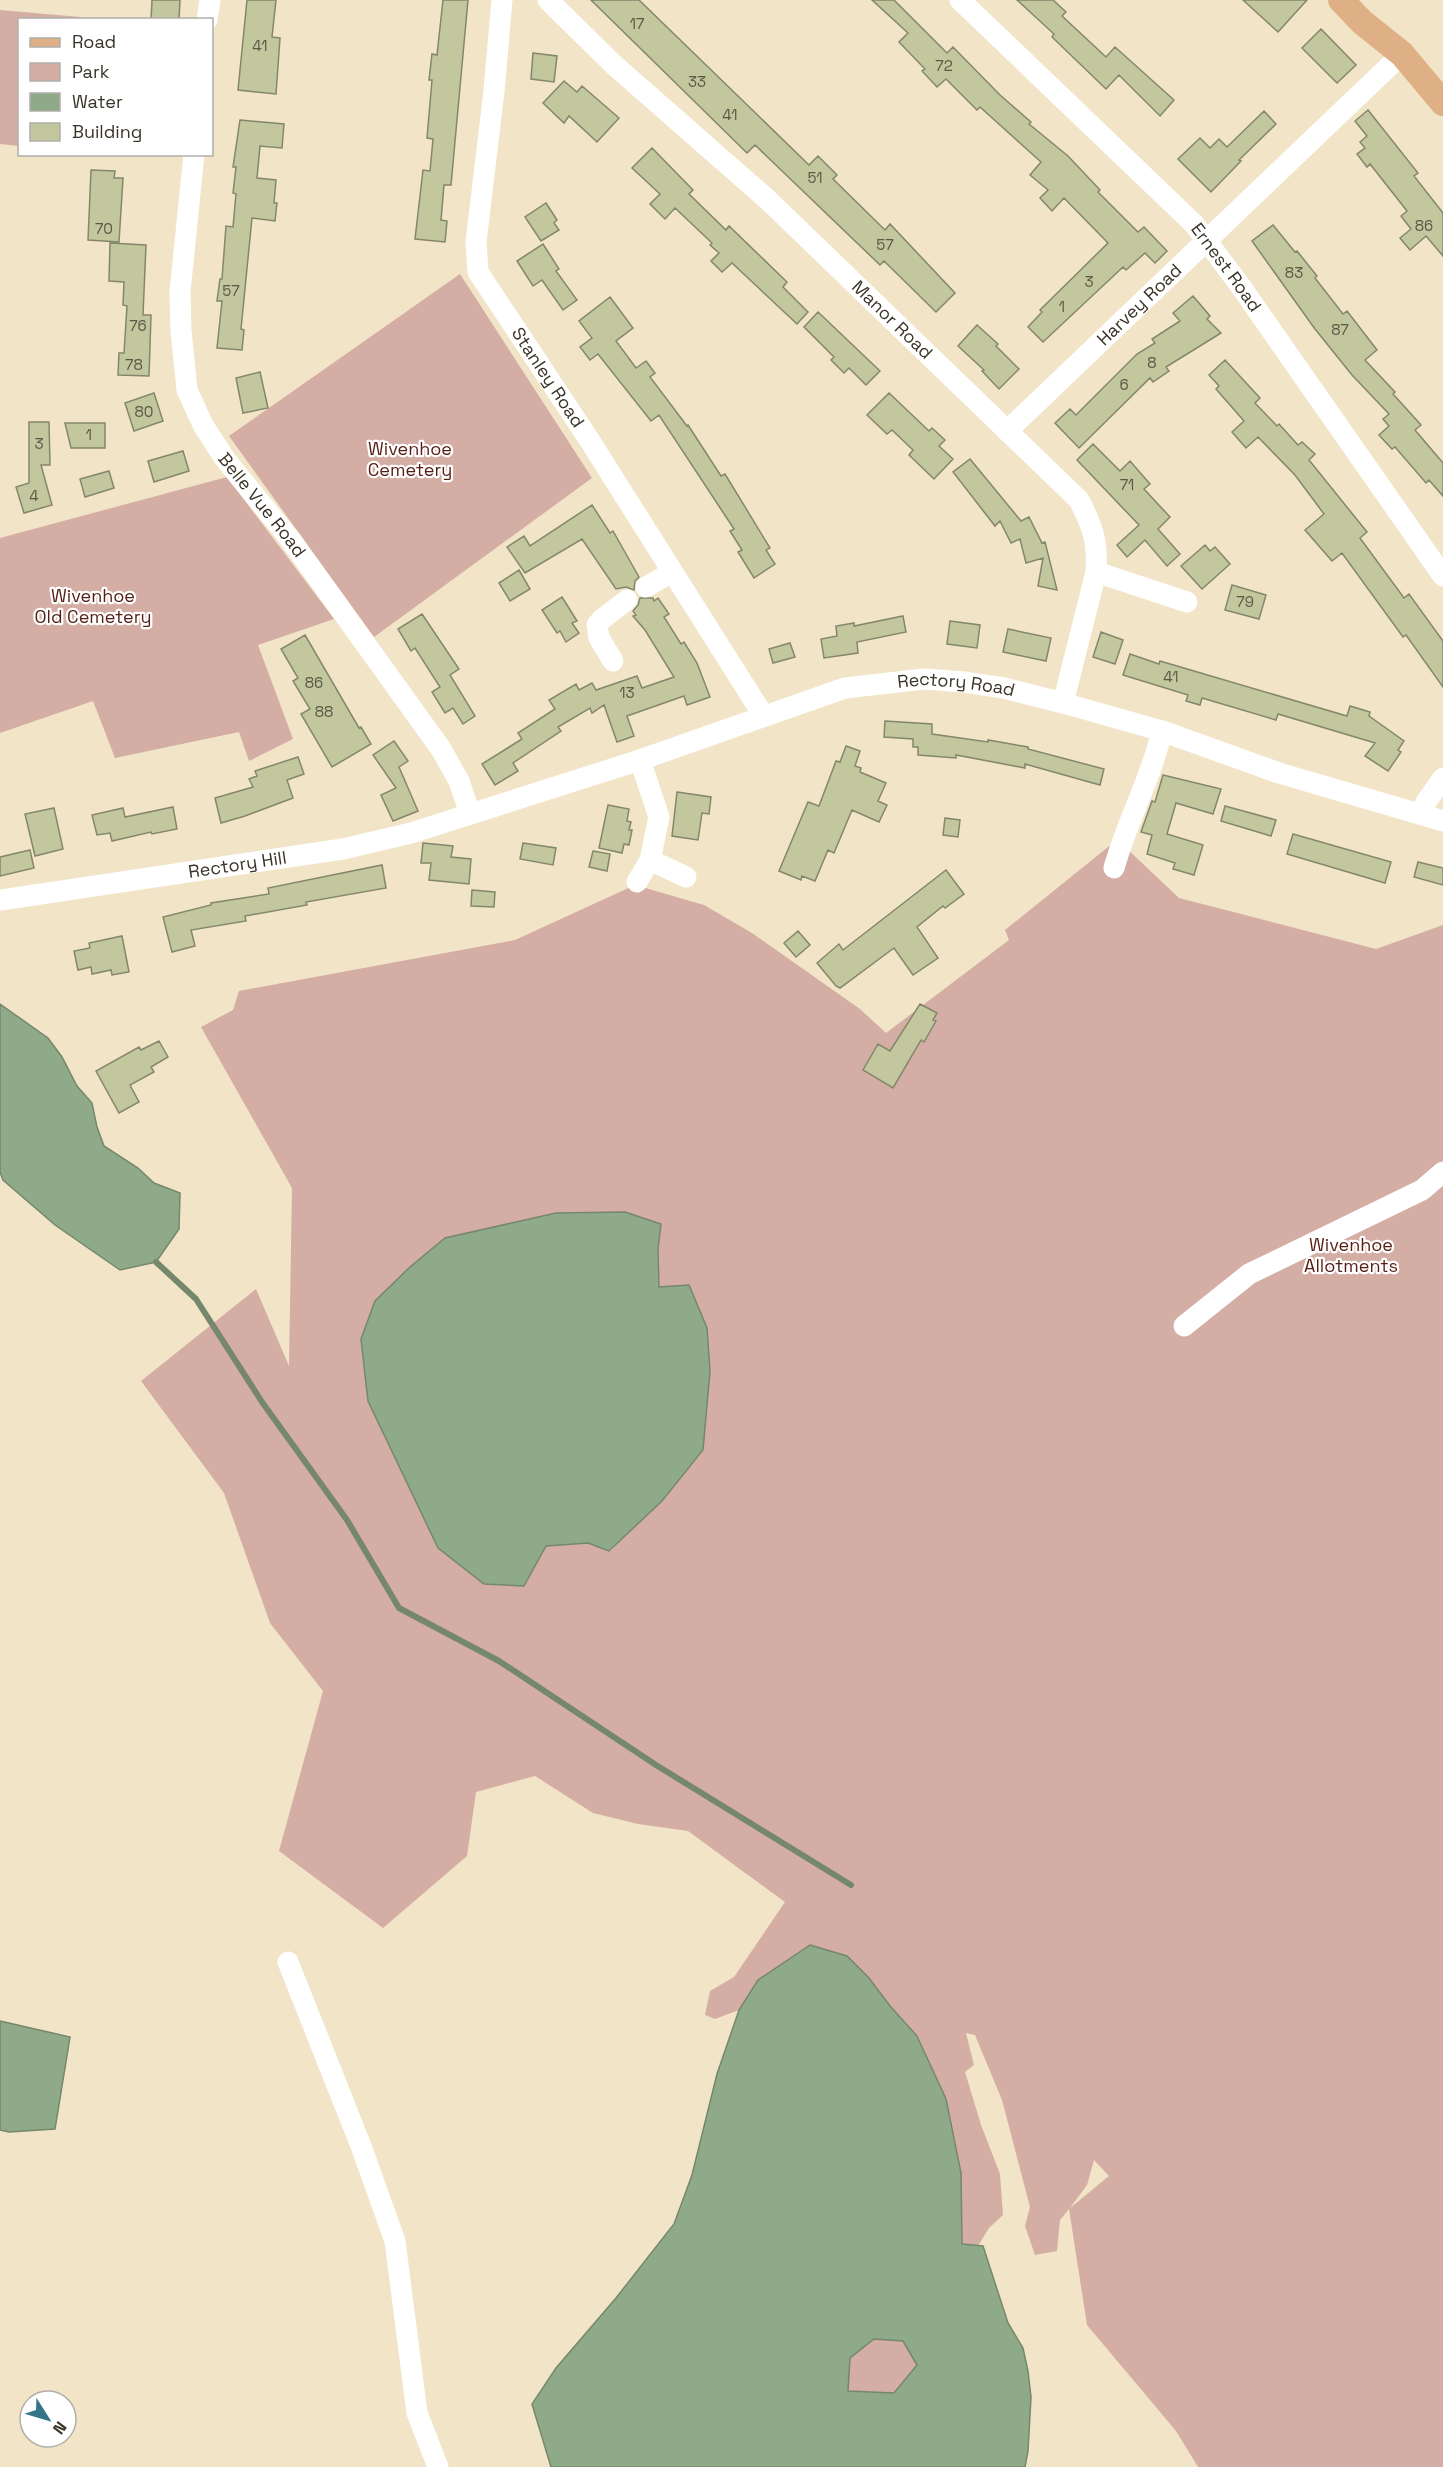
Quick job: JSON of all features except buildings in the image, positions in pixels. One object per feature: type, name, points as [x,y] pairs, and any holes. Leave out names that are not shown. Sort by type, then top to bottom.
[{"type":"main road","points":[[1341,0],[1362,22],[1402,54],[1443,103]]},
{"type":"street","points":[[207,18],[210,0]]},
{"type":"street","name":"Stanley Road","points":[[502,0],[476,242],[478,272],[590,441],[763,715]]},
{"type":"street","name":"Manor Road","points":[[548,0],[613,64],[767,199],[1079,501],[1093,528],[1097,553],[1096,572],[1063,703]]},
{"type":"street","name":"Ernest Road","points":[[960,0],[1194,224],[1443,576]]},
{"type":"street","name":"Harvey Road","points":[[1007,431],[1402,54]]},
{"type":"street","name":"Belle Vue Road","points":[[194,156],[180,292],[183,366],[187,390],[195,409],[225,459],[290,539],[441,749],[459,781],[470,814]]},
{"type":"street","points":[[646,588],[672,572]]},
{"type":"street","points":[[1096,572],[1187,602]]},
{"type":"street","points":[[613,661],[598,638],[597,625],[627,600]]},
{"type":"street","name":"Rectory Road","points":[[470,814],[640,760],[845,688],[924,679],[1004,688],[1063,703],[1162,731],[1279,773],[1443,821]]},
{"type":"street","points":[[1114,868],[1120,845],[1154,762],[1162,731]]},
{"type":"street","points":[[637,882],[650,860],[659,817],[640,760]]},
{"type":"street","points":[[1422,814],[1426,802],[1443,778]]},
{"type":"street","name":"Rectory Hill","points":[[0,900],[343,849],[411,833],[470,814]]},
{"type":"street","points":[[650,860],[686,878]]},
{"type":"street","points":[[1184,1326],[1249,1274],[1422,1190],[1443,1172]]},
{"type":"street","points":[[288,1962],[361,2146],[395,2241],[417,2413],[438,2467]]},
{"type":"green space","points":[[0,10],[80,17],[18,18],[18,146],[0,144]]},
{"type":"green space","name":"Wivenhoe Cemetery","points":[[460,274],[592,478],[374,637],[229,436]]},
{"type":"green space","name":"Wivenhoe Old Cemetery","points":[[227,477],[334,619],[258,645],[293,739],[249,761],[239,732],[115,758],[93,701],[0,733],[0,538]]},
{"type":"green space","name":"Wivenhoe Allotments","points":[[1113,843],[1124,846],[1179,898],[1376,949],[1443,925],[1443,2467],[1198,2467],[1176,2431],[1087,2325],[1069,2209],[1060,2220],[1057,2251],[1035,2255],[1025,2226],[1030,2207],[1002,2100],[975,2035],[966,2033],[974,2065],[965,2072],[981,2125],[1000,2174],[1003,2215],[989,2228],[978,2246],[962,2244],[961,2173],[946,2099],[918,2036],[890,2006],[869,1978],[758,1980],[739,2010],[715,2019],[705,2015],[710,1991],[734,1977],[785,1902],[688,1831],[638,1824],[593,1813],[535,1776],[476,1792],[467,1856],[383,1928],[279,1851],[323,1691],[270,1623],[224,1493],[141,1381],[256,1289],[289,1366],[292,1188],[201,1027],[233,1010],[239,991],[515,940],[635,885],[704,905],[752,933],[860,1009],[886,1033],[1009,940],[1005,930]],"holes":[[[625,1212],[661,1224],[658,1249],[659,1287],[704,1450],[662,1501],[610,1551],[588,1542],[546,1546],[438,1548],[368,1401],[445,1238],[596,1213]],[[1094,2160],[1109,2176],[1070,2208],[1087,2185]]]},
{"type":"green space","points":[[874,2339],[903,2341],[917,2365],[894,2393],[848,2391],[850,2358]]},
{"type":"water","points":[[0,1004],[48,1038],[62,1057],[77,1086],[92,1103],[104,1146],[138,1168],[154,1183],[180,1193],[179,1229],[156,1262],[120,1270],[55,1225],[3,1180],[0,1172]]},
{"type":"water","points":[[625,1212],[661,1224],[658,1249],[659,1287],[689,1285],[707,1328],[710,1371],[703,1450],[662,1501],[609,1551],[588,1543],[546,1546],[524,1586],[484,1584],[438,1548],[368,1401],[361,1339],[375,1301],[410,1267],[445,1238],[556,1213]]},
{"type":"water","points":[[810,1945],[847,1956],[869,1978],[917,2036],[946,2099],[961,2173],[962,2244],[983,2246],[1008,2323],[1023,2348],[1031,2397],[1025,2467],[551,2467],[532,2404],[556,2368],[616,2298],[674,2224],[692,2175],[717,2074],[739,2010],[758,1980]],"holes":[[[874,2339],[903,2341],[917,2365],[894,2393],[848,2391],[850,2358]]]},
{"type":"water","points":[[0,2021],[70,2037],[55,2129],[9,2132],[0,2130]]},
{"type":"waterway","points":[[156,1262],[196,1299],[262,1402],[347,1520],[399,1608],[499,1661],[656,1765],[851,1885]]}]
